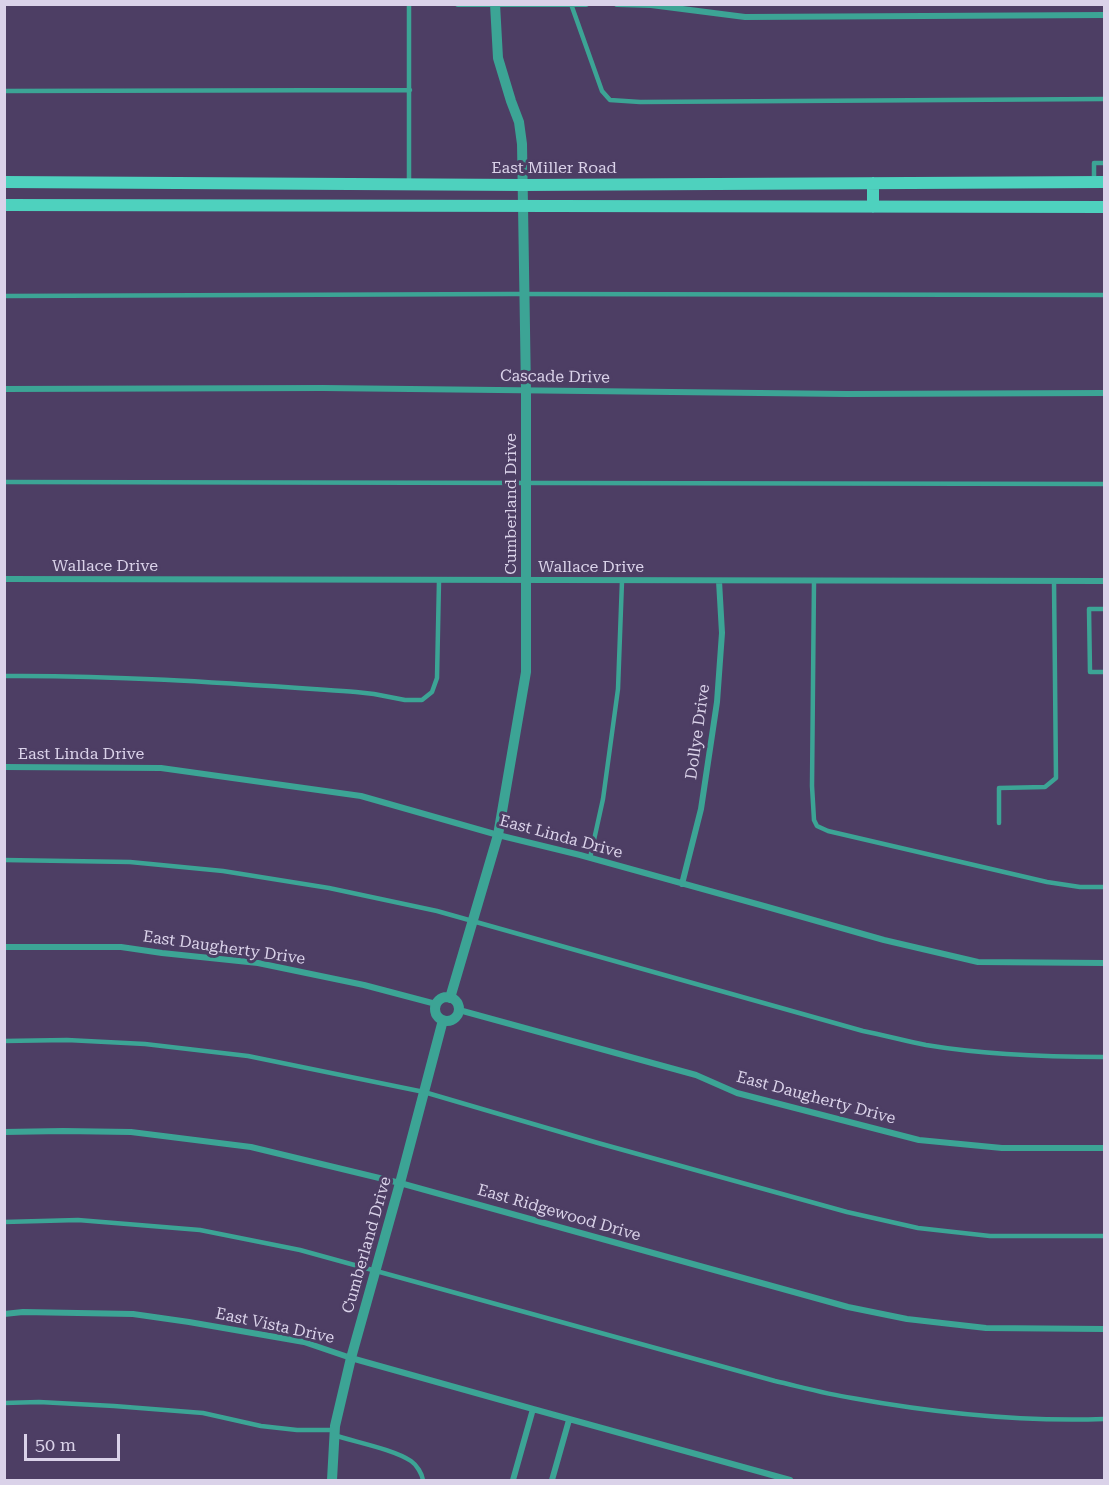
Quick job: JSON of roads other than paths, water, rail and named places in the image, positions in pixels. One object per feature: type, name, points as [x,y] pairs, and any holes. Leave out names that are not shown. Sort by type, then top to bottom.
[{"type":"main road","name":"East Miller Road","points":[[4,182],[523,185],[1100,182]]},
{"type":"main road","points":[[191,183],[191,206]]},
{"type":"main road","points":[[873,183],[873,207]]},
{"type":"main road","points":[[4,205],[1104,207]]},
{"type":"street","points":[[458,4],[586,4]]},
{"type":"street","points":[[617,4],[745,17],[1104,15]]},
{"type":"street","name":"Cumberland Drive","points":[[450,998],[498,835],[526,672],[526,391],[522,144],[519,122],[510,101],[498,58],[495,5]]},
{"type":"street","name":"Cascade Drive","points":[[4,389],[323,388],[847,394],[1104,393]]},
{"type":"street","name":"Wallace Drive","points":[[4,579],[1104,581]]},
{"type":"street","name":"Dollye Drive","points":[[682,884],[700,809],[717,702],[722,633],[719,581]]},
{"type":"street","name":"East Linda Drive","points":[[4,767],[161,768],[361,796],[884,940],[978,962],[1104,963]]},
{"type":"street","name":"East Daugherty Drive","points":[[4,947],[121,947],[258,963],[363,985],[436,1004]]},
{"type":"street","points":[[446,997],[450,998],[458,1004],[459,1010],[455,1019],[443,1020],[436,1015],[436,1004],[446,997]]},
{"type":"street","name":"East Daugherty Drive","points":[[459,1010],[696,1075],[736,1093],[919,1140],[1002,1148],[1104,1148]]},
{"type":"street","name":"Cumberland Drive","points":[[332,1480],[334,1432],[351,1358],[443,1020]]},
{"type":"street","name":"East Ridgewood Drive","points":[[4,1132],[131,1132],[251,1147],[400,1183],[848,1307],[907,1319],[986,1328],[1104,1329]]},
{"type":"street","name":"East Vista Drive","points":[[4,1314],[23,1312],[133,1314],[304,1342],[351,1358],[790,1480]]},
{"type":"street","points":[[513,1480],[533,1409]]},
{"type":"street","points":[[552,1480],[570,1420]]},
{"type":"lane","points":[[409,4],[409,184]]},
{"type":"lane","points":[[571,5],[602,91],[610,100],[640,102],[1104,99]]},
{"type":"lane","points":[[4,92],[410,90]]},
{"type":"lane","points":[[1100,182],[1095,163],[1104,163]]},
{"type":"lane","points":[[4,296],[1104,295]]},
{"type":"lane","points":[[4,482],[1104,484]]},
{"type":"lane","points":[[4,676],[180,680],[356,692],[405,700],[423,700],[432,692],[437,678],[439,581]]},
{"type":"lane","points":[[590,858],[603,799],[618,689],[622,581]]},
{"type":"lane","points":[[814,581],[812,786],[814,820],[817,826],[828,831],[1047,882],[1080,887],[1104,887]]},
{"type":"lane","points":[[999,823],[999,788],[1045,787],[1056,778],[1054,581]]},
{"type":"lane","points":[[1104,609],[1089,609],[1090,672],[1104,672]]},
{"type":"lane","points":[[4,860],[130,862],[223,871],[329,888],[437,911],[923,1045],[1025,1056],[1104,1058]]},
{"type":"lane","points":[[4,1041],[66,1040],[145,1044],[248,1056],[424,1092],[848,1212],[918,1228],[990,1236],[1104,1236]]},
{"type":"lane","points":[[4,1222],[78,1220],[200,1230],[300,1250],[775,1381],[851,1398],[1001,1418],[1104,1419]]},
{"type":"lane","points":[[4,1403],[39,1402],[203,1413],[261,1426],[334,1432],[413,1461],[422,1474],[423,1480]]}]
